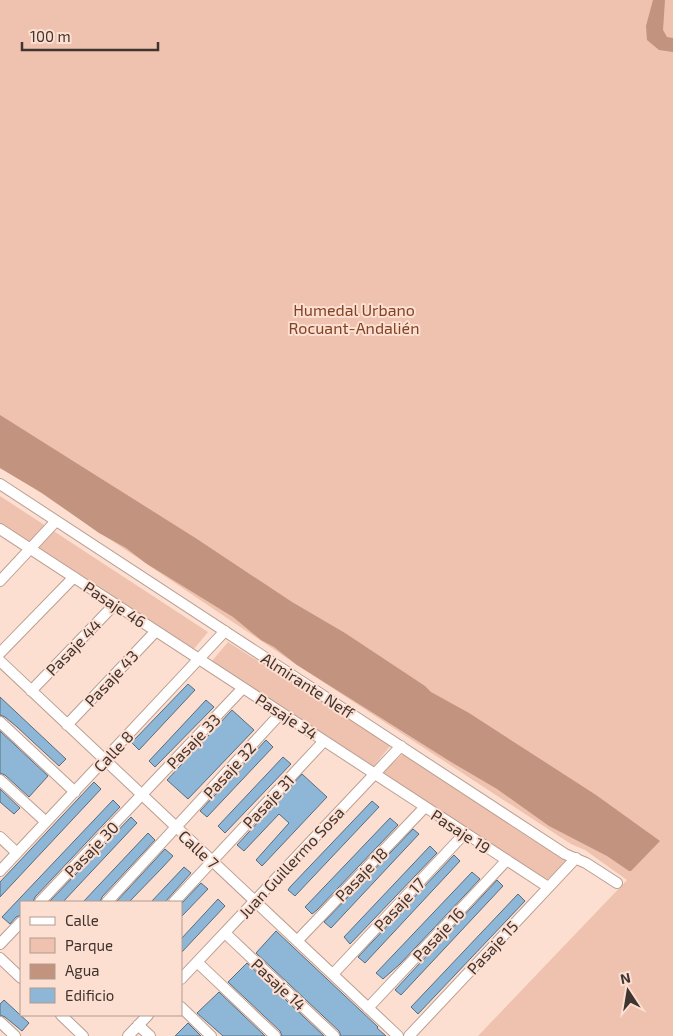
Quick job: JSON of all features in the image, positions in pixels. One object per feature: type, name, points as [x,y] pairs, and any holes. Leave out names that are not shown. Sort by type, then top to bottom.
[{"type":"street","name":"Almirante Neff","points":[[0,484],[565,854],[576,858],[617,883]]},
{"type":"street","points":[[0,581],[56,521]]},
{"type":"street","name":"Pasaje 46","points":[[0,528],[200,659]]},
{"type":"street","points":[[0,654],[74,577]]},
{"type":"street","name":"Pasaje 44","points":[[31,691],[115,604]]},
{"type":"street","name":"Pasaje 43","points":[[67,725],[156,631]]},
{"type":"street","name":"Calle 8","points":[[0,871],[225,631]]},
{"type":"street","name":"Pasaje 34","points":[[200,659],[374,774]]},
{"type":"street","name":"Calle 7","points":[[0,662],[398,1036]]},
{"type":"street","name":"Pasaje 33","points":[[142,795],[243,688]]},
{"type":"street","name":"Pasaje 32","points":[[108,901],[281,713]]},
{"type":"street","points":[[0,722],[75,792]]},
{"type":"street","name":"Pasaje 31","points":[[175,901],[324,741]]},
{"type":"street","name":"Juan Guillermo Sosa","points":[[182,978],[400,746]]},
{"type":"street","name":"Pasaje 19","points":[[374,774],[548,887]]},
{"type":"street","points":[[0,780],[46,822]]},
{"type":"street","name":"Pasaje 30","points":[[41,901],[142,795]]},
{"type":"street","name":"Pasaje 18","points":[[297,941],[425,807]]},
{"type":"street","name":"Pasaje 17","points":[[333,974],[465,833]]},
{"type":"street","points":[[0,837],[17,853]]},
{"type":"street","name":"Pasaje 15","points":[[408,1036],[576,858]]},
{"type":"street","name":"Pasaje 16","points":[[368,1008],[507,860]]},
{"type":"street","points":[[0,944],[20,923]]},
{"type":"street","name":"Pasaje 14","points":[[225,933],[334,1036]]},
{"type":"street","points":[[0,958],[20,977]]},
{"type":"street","points":[[197,962],[275,1036]]},
{"type":"street","points":[[182,1009],[211,1036]]},
{"type":"street","points":[[64,1016],[83,1036]]},
{"type":"street","points":[[128,1036],[147,1016]]},
{"type":"street","points":[[0,1022],[15,1036]]},
{"type":"street","points":[[138,1025],[150,1036]]},
{"type":"green space","name":"Humedal Urbano Rocuant-Andalién","points":[[0,0],[673,0],[673,1036],[478,1036],[627,880],[585,850],[571,844],[297,665],[35,489],[0,468]]},
{"type":"green space","points":[[0,496],[208,632],[194,649],[0,524]]},
{"type":"green space","points":[[228,642],[391,745],[373,767],[212,661]]},
{"type":"green space","points":[[405,752],[568,860],[547,880],[382,773]]},
{"type":"water","points":[[653,0],[665,0],[663,30],[667,37],[673,38],[673,52],[659,50],[647,40],[646,26]]},
{"type":"water","points":[[0,415],[197,539],[292,602],[345,633],[425,686],[431,692],[469,713],[596,795],[660,841],[629,871],[607,856],[549,826],[497,789],[297,665],[274,647],[261,640],[233,617],[147,564],[42,493],[0,468]]},
{"type":"building","points":[[188,684],[195,690],[139,750],[132,743],[134,740]]},
{"type":"building","points":[[0,697],[66,759],[59,766],[17,727],[0,715]]},
{"type":"building","points":[[206,700],[214,707],[155,767],[149,761]]},
{"type":"building","points":[[232,710],[254,730],[188,799],[167,780]]},
{"type":"building","points":[[0,731],[48,776],[29,797],[5,775],[0,773]]},
{"type":"building","points":[[266,740],[273,747],[207,817],[200,811]]},
{"type":"building","points":[[283,757],[291,764],[225,833],[218,826]]},
{"type":"building","points":[[302,774],[327,797],[262,866],[256,860],[289,823],[279,814],[244,851],[237,845]]},
{"type":"building","points":[[94,782],[101,789],[0,897],[0,882]]},
{"type":"building","points":[[0,789],[20,808],[14,814],[0,802]]},
{"type":"building","points":[[113,800],[120,807],[35,897],[33,901],[20,901],[20,915],[10,924],[2,917]]},
{"type":"building","points":[[372,801],[379,807],[295,896],[288,890],[290,887]]},
{"type":"building","points":[[131,817],[137,823],[64,901],[50,901]]},
{"type":"building","points":[[390,818],[398,825],[312,914],[305,907]]},
{"type":"building","points":[[413,829],[419,834],[331,928],[324,922]]},
{"type":"building","points":[[148,833],[155,840],[100,901],[84,901]]},
{"type":"building","points":[[430,846],[437,853],[350,944],[344,937]]},
{"type":"building","points":[[165,849],[173,856],[130,901],[117,901]]},
{"type":"building","points":[[454,855],[460,861],[365,963],[358,957]]},
{"type":"building","points":[[184,867],[191,873],[166,901],[152,901]]},
{"type":"building","points":[[472,872],[480,879],[400,964],[383,979],[376,973]]},
{"type":"building","points":[[497,880],[503,886],[401,995],[395,990]]},
{"type":"building","points":[[201,883],[208,889],[182,916],[182,903]]},
{"type":"building","points":[[518,894],[525,901],[418,1014],[411,1007]]},
{"type":"building","points":[[218,899],[225,906],[182,952],[182,938]]},
{"type":"building","points":[[276,931],[386,1036],[341,1036],[339,1031],[256,953]]},
{"type":"building","points":[[247,963],[324,1036],[282,1036],[280,1031],[228,982]]},
{"type":"building","points":[[219,992],[265,1036],[223,1036],[197,1013]]},
{"type":"building","points":[[4,1000],[29,1023],[22,1031],[0,1015],[0,1004]]},
{"type":"building","points":[[188,1023],[201,1036],[175,1036]]}]
